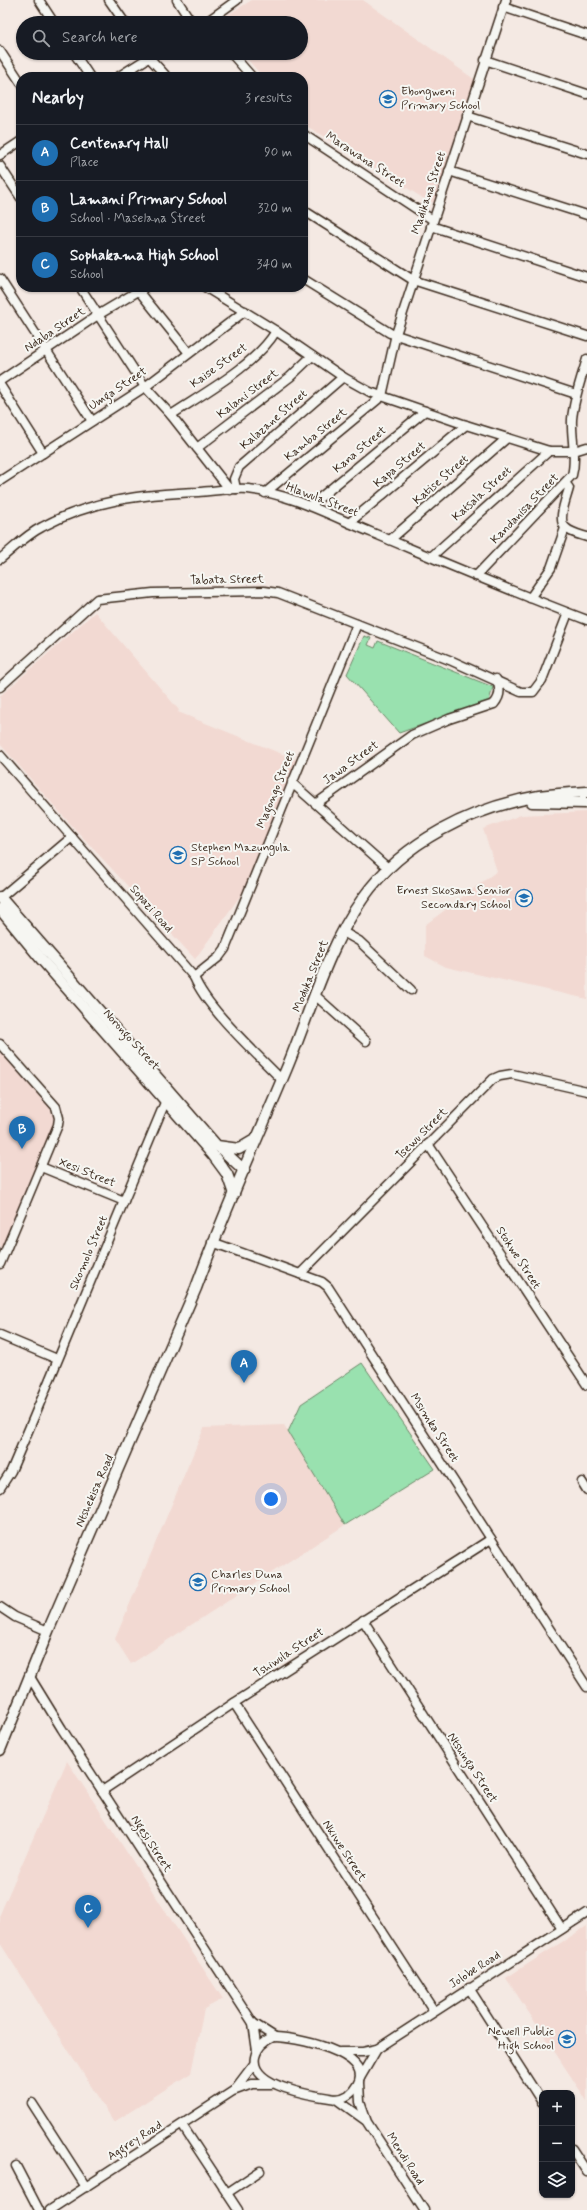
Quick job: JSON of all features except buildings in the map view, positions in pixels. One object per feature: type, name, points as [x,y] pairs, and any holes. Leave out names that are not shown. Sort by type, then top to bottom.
[{"type":"street","points":[[39,0],[49,16]]},
{"type":"street","points":[[109,0],[120,16]]},
{"type":"street","points":[[177,0],[187,16]]},
{"type":"street","points":[[215,16],[237,0]]},
{"type":"street","points":[[505,4],[587,35]]},
{"type":"street","name":"Madikana Street","points":[[382,396],[396,334],[485,60],[505,4]]},
{"type":"street","points":[[0,51],[16,75]]},
{"type":"street","points":[[79,60],[87,72]]},
{"type":"street","points":[[125,72],[142,60]]},
{"type":"street","points":[[154,60],[163,72]]},
{"type":"street","points":[[237,60],[248,72]]},
{"type":"street","points":[[485,60],[587,94]]},
{"type":"street","points":[[467,116],[587,154]]},
{"type":"street","name":"Marawana Street","points":[[308,138],[432,223],[587,277]]},
{"type":"street","points":[[0,155],[16,144]]},
{"type":"street","points":[[0,166],[16,190]]},
{"type":"street","points":[[449,171],[587,215]]},
{"type":"street","points":[[308,213],[413,280],[587,336]]},
{"type":"street","points":[[0,279],[92,421]]},
{"type":"street","points":[[308,282],[378,327],[576,394]]},
{"type":"street","points":[[83,292],[145,387],[171,415],[233,490]]},
{"type":"street","name":"Ndaba Street","points":[[0,381],[98,315],[137,292]]},
{"type":"street","points":[[144,292],[189,353]]},
{"type":"street","points":[[213,292],[276,331],[342,377],[361,388],[466,425],[549,451],[574,451],[587,447]]},
{"type":"street","name":"Umga Street","points":[[0,481],[145,387],[245,311]]},
{"type":"street","name":"Kaise Street","points":[[171,415],[254,356],[269,342],[276,331]]},
{"type":"street","name":"Kalani Street","points":[[197,448],[290,377],[312,356]]},
{"type":"street","name":"Kandanisa Street","points":[[476,576],[566,484],[573,471],[574,451],[572,424],[576,394],[587,359]]},
{"type":"street","name":"Kalazane Street","points":[[233,490],[234,478],[239,467],[342,377]]},
{"type":"street","points":[[0,385],[43,452]]},
{"type":"street","name":"Kamba Street","points":[[265,493],[382,396]]},
{"type":"street","name":"Kana Street","points":[[310,506],[425,411]]},
{"type":"street","name":"Kapa Street","points":[[349,523],[466,425]]},
{"type":"street","name":"Katise Street","points":[[390,540],[508,438]]},
{"type":"street","name":"Katsala Street","points":[[432,556],[549,451]]},
{"type":"street","points":[[530,598],[551,568],[565,528],[562,518],[569,488],[566,484]]},
{"type":"street","name":"Hlawula Street","points":[[0,559],[14,546],[42,527],[104,502],[160,493],[233,490],[265,493],[310,506],[432,556],[476,576],[587,620]]},
{"type":"street","points":[[565,528],[587,537]]},
{"type":"street","name":"Tabata Street","points":[[0,687],[97,598],[153,593],[264,591],[278,593],[496,679],[521,692],[533,692],[542,680],[568,613]]},
{"type":"street","name":"Magongo Street","points":[[194,977],[219,957],[225,949],[357,624]]},
{"type":"street","name":"Jawa Street","points":[[317,803],[401,743],[437,723],[494,704],[498,700],[500,692],[500,686],[496,679]]},
{"type":"street","name":"Sopazi Road","points":[[0,755],[194,977],[202,992],[234,1030],[282,1080]]},
{"type":"street","points":[[292,783],[317,803],[388,868]]},
{"type":"street","name":"Moduka Street","points":[[212,1242],[234,1194],[343,932],[362,899],[388,868],[412,848],[447,827],[486,810],[538,796],[587,792]]},
{"type":"street","name":"Moduka Street","points":[[522,801],[587,803]]},
{"type":"street","points":[[0,898],[72,837]]},
{"type":"street","name":"Norongo Street","points":[[0,898],[217,1146],[244,1170]]},
{"type":"street","name":"Norongo Street","points":[[0,909],[42,960],[166,1100],[224,1169],[234,1194]]},
{"type":"street","points":[[343,932],[359,941],[411,990]]},
{"type":"street","points":[[316,996],[366,1041]]},
{"type":"street","points":[[0,1044],[58,1110],[58,1126],[0,1264]]},
{"type":"street","name":"Tsewu Street","points":[[300,1274],[493,1079],[512,1074],[587,1091]]},
{"type":"street","name":"Skomolo Street","points":[[0,1488],[11,1471],[166,1100]]},
{"type":"street","points":[[217,1146],[239,1149],[256,1139]]},
{"type":"street","name":"Stokwe Street","points":[[428,1144],[587,1385]]},
{"type":"street","name":"Xesi Street","points":[[41,1167],[124,1201]]},
{"type":"street","name":"Msimka Street","points":[[212,1242],[322,1282],[328,1287],[587,1687]]},
{"type":"street","name":"Ntshekisa Road","points":[[0,1750],[48,1631],[196,1288],[212,1242]]},
{"type":"street","points":[[0,1335],[57,1359]]},
{"type":"street","points":[[582,1482],[587,1490]]},
{"type":"street","name":"Tshiwula Street","points":[[102,1791],[234,1703],[491,1539]]},
{"type":"street","points":[[0,1607],[15,1617],[48,1631]]},
{"type":"street","name":"Ntshinga Street","points":[[363,1620],[562,1929]]},
{"type":"street","name":"Ngesi Street","points":[[30,1677],[102,1791],[253,2023],[275,2037]]},
{"type":"street","name":"Nkiwe Street","points":[[234,1703],[434,2011]]},
{"type":"street","name":"Jolobe Road","points":[[340,2052],[363,2052],[377,2048],[587,1913]]},
{"type":"street","points":[[469,1988],[539,2097]]},
{"type":"street","name":"Ngesi Street","points":[[253,2023],[257,2051]]},
{"type":"street","points":[[257,2051],[263,2042],[275,2037],[283,2037],[340,2052],[355,2062],[359,2080]]},
{"type":"street","name":"Jolobe Road","points":[[336,2099],[343,2098],[350,2094],[377,2048]]},
{"type":"street","name":"Aggrey Road","points":[[54,2209],[233,2091],[245,2079],[254,2064],[257,2051]]},
{"type":"street","points":[[254,2064],[256,2071],[271,2084],[336,2099]]},
{"type":"street","name":"Mendi Road","points":[[359,2080],[360,2102],[367,2122],[424,2210]]},
{"type":"street","name":"Aggrey Road","points":[[233,2091],[252,2084],[271,2084]]},
{"type":"street","name":"Mendi Road","points":[[336,2099],[367,2122]]},
{"type":"street","points":[[32,2104],[86,2187]]},
{"type":"street","points":[[182,2124],[238,2210]]},
{"type":"street","points":[[575,2154],[587,2172]]},
{"type":"street","points":[[16,2166],[39,2210]]},
{"type":"street","points":[[227,2193],[260,2171]]},
{"type":"shaded area","name":"Ebongweni Primary School","points":[[252,0],[363,0],[478,82],[438,204],[423,198],[308,127],[308,72],[259,72],[248,60],[308,60],[308,16],[226,16]]},
{"type":"shaded area","name":"Stephen Mazungula SP School","points":[[95,612],[179,710],[178,712],[297,760],[243,892],[195,959],[64,817],[0,744],[0,696]]},
{"type":"shaded area","name":"Ernest Skosana Senior Secondary School","points":[[587,812],[587,999],[446,967],[425,956],[425,925],[497,871],[483,829],[521,815]]},
{"type":"shaded area","points":[[0,1051],[50,1108],[54,1118],[51,1133],[3,1247],[0,1247]]},
{"type":"shaded area","name":"Charles Duna Primary School","points":[[284,1425],[345,1525],[131,1664],[115,1639],[204,1428]]},
{"type":"shaded area","points":[[67,1761],[223,1999],[204,2009],[191,2073],[114,2122],[0,1943],[0,1914]]},
{"type":"shaded area","name":"Newell Public High School","points":[[587,1926],[587,2101],[506,1978]]},
{"type":"green space","points":[[364,636],[371,638],[368,645],[375,648],[378,641],[493,687],[489,701],[399,733],[347,674]]},
{"type":"green space","points":[[362,1363],[435,1469],[345,1525],[288,1432],[301,1404]]},
{"type":"place","name":"Ebongweni Primary School","points":[[388,99]]},
{"type":"place","name":"Stephen Mazungula SP School","points":[[178,855]]},
{"type":"place","name":"Ernest Skosana Senior Secondary School","points":[[524,898]]},
{"type":"place","name":"Lamani Primary School","points":[[22,1149]]},
{"type":"place","name":"Centenary Hall","points":[[244,1383]]},
{"type":"place","name":"Charles Duna Primary School","points":[[198,1582]]},
{"type":"place","name":"Sophakama High School","points":[[88,1928]]},
{"type":"place","name":"Newell Public High School","points":[[567,2039]]}]
